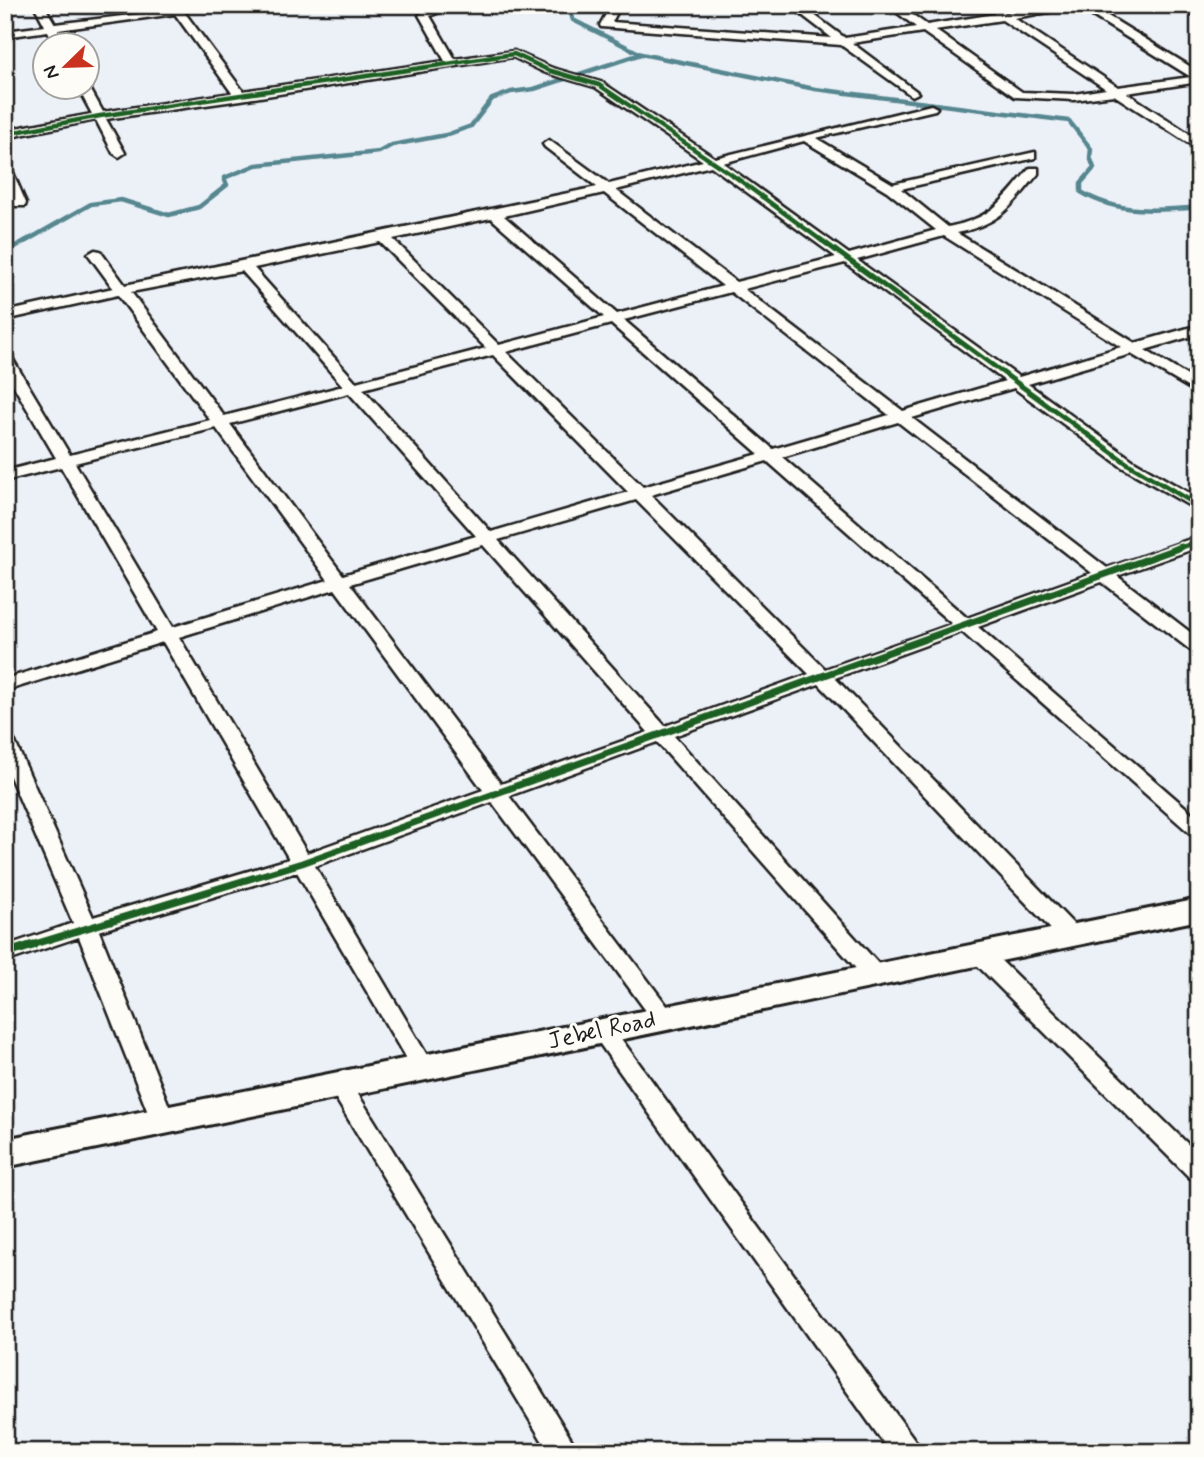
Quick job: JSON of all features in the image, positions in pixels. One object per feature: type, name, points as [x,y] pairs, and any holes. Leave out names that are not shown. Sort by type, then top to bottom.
[{"type":"main road","name":"Jebel Road","points":[[5,1153],[1199,909]]},
{"type":"street","points":[[38,5],[54,32]]},
{"type":"street","points":[[434,5],[438,9],[424,15],[453,65]]},
{"type":"street","points":[[616,5],[605,25],[841,41],[1074,5]]},
{"type":"street","points":[[794,5],[912,93]]},
{"type":"street","points":[[892,5],[1019,95],[1074,97],[1199,78]]},
{"type":"street","points":[[988,5],[1199,146]]},
{"type":"street","points":[[1082,5],[1199,78]]},
{"type":"street","points":[[1182,5],[1199,15]]},
{"type":"street","points":[[5,34],[176,8],[241,97]]},
{"type":"street","points":[[5,134],[100,116],[514,54],[548,70],[599,85],[790,216],[847,261],[1128,464],[1199,506]]},
{"type":"street","points":[[92,102],[119,153]]},
{"type":"street","points":[[5,316],[121,289],[245,266],[493,213],[713,163],[806,137],[931,108]]},
{"type":"street","points":[[806,137],[891,188],[945,230],[1199,390]]},
{"type":"street","points":[[548,144],[1199,648]]},
{"type":"street","points":[[891,188],[1031,155]]},
{"type":"street","points":[[5,475],[221,423],[733,287],[847,261],[945,230],[982,222],[1008,208],[1023,183],[1034,171]]},
{"type":"street","points":[[7,176],[20,203]]},
{"type":"street","points":[[493,213],[1199,830]]},
{"type":"street","points":[[383,237],[822,676],[1071,936]]},
{"type":"street","points":[[95,254],[663,1017]]},
{"type":"street","points":[[245,266],[875,975]]},
{"type":"street","points":[[5,685],[167,633],[1199,329]]},
{"type":"street","points":[[5,358],[422,1068]]},
{"type":"street","points":[[5,954],[302,863],[1199,541]]},
{"type":"street","points":[[5,742],[86,927],[163,1121]]},
{"type":"street","points":[[980,954],[1199,1171]]},
{"type":"street","points":[[603,1031],[907,1452]]},
{"type":"street","points":[[340,1085],[565,1452]]},
{"type":"waterway","points":[[568,5],[573,20],[641,54]]},
{"type":"waterway","points":[[26,241],[91,204],[121,200],[169,215],[199,207],[227,185],[224,178],[256,165],[379,152],[392,145],[446,135],[471,126],[492,99],[511,92],[534,89],[641,54]]},
{"type":"waterway","points":[[641,54],[815,89],[1069,121],[1091,149],[1090,157],[1094,168],[1081,183],[1081,192],[1109,204],[1138,209],[1199,207]]},
{"type":"waterway","points":[[5,252],[29,239]]},
{"type":"cycle path","points":[[5,134],[100,116],[514,54],[548,70],[599,85],[617,96],[738,179],[1128,464],[1199,506]]},
{"type":"cycle path","points":[[5,954],[302,863],[1199,541]]}]
